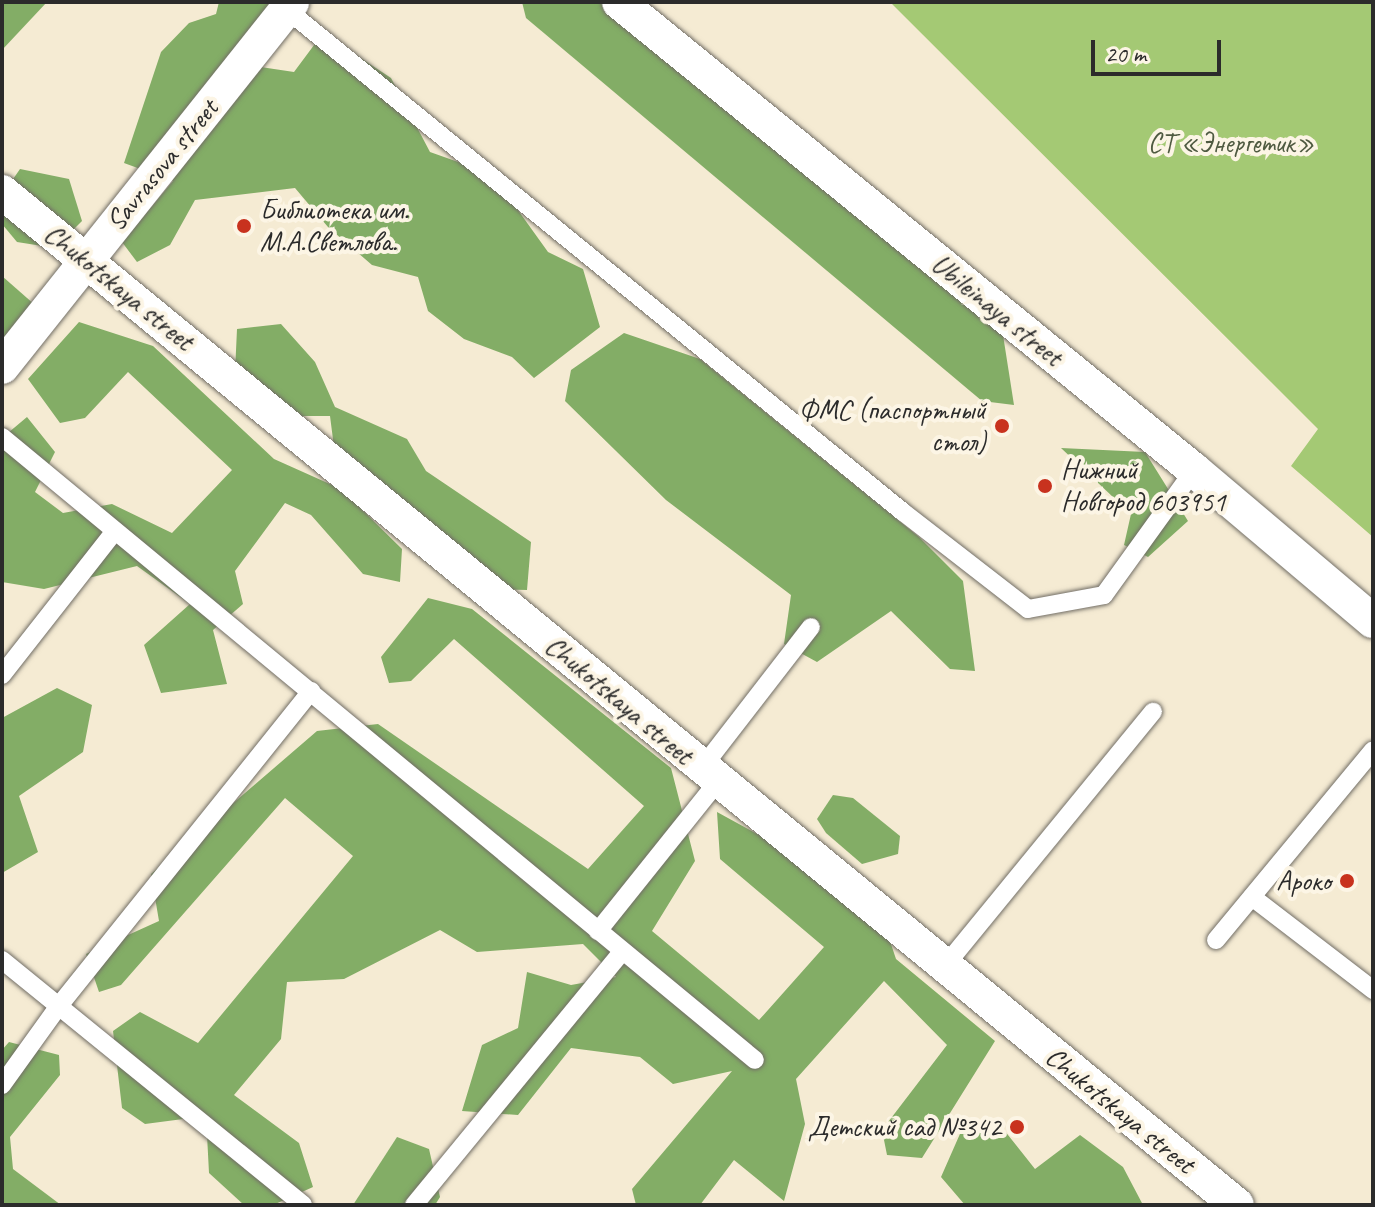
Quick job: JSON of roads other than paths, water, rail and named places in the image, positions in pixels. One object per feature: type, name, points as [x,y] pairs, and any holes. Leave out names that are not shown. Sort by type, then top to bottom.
[{"type":"street","name":"Ubileinaya street","points":[[619,2],[1194,470],[1373,621]]},
{"type":"street","name":"Savrasova street","points":[[2,367],[289,5]]},
{"type":"street","name":"Chukotskaya street","points":[[2,192],[1237,1205]]},
{"type":"lane","points":[[289,5],[903,512],[1028,609],[1104,595],[1194,470]]},
{"type":"lane","points":[[2,437],[755,1060]]},
{"type":"lane","points":[[2,675],[115,531]]},
{"type":"lane","points":[[598,931],[811,627]]},
{"type":"lane","points":[[2,1085],[58,1007],[311,691]]},
{"type":"lane","points":[[944,967],[1153,712]]},
{"type":"lane","points":[[1216,940],[1373,750]]},
{"type":"lane","points":[[1252,897],[1373,990]]},
{"type":"lane","points":[[414,1205],[622,952]]},
{"type":"lane","points":[[2,960],[303,1205]]},
{"type":"place","name":"Библиотека им. М.А.Светлова.","points":[[244,226]]},
{"type":"place","name":"ФМС (паспортный стол)","points":[[1002,426]]},
{"type":"place","name":"Нижний Новгород 603951","points":[[1045,486]]},
{"type":"place","name":"Ароко","points":[[1347,881]]},
{"type":"place","name":"Детский сад №342","points":[[1017,1127]]},
{"type":"park label","name":"СТ «Энергетик»","points":[[1231,143]]}]
